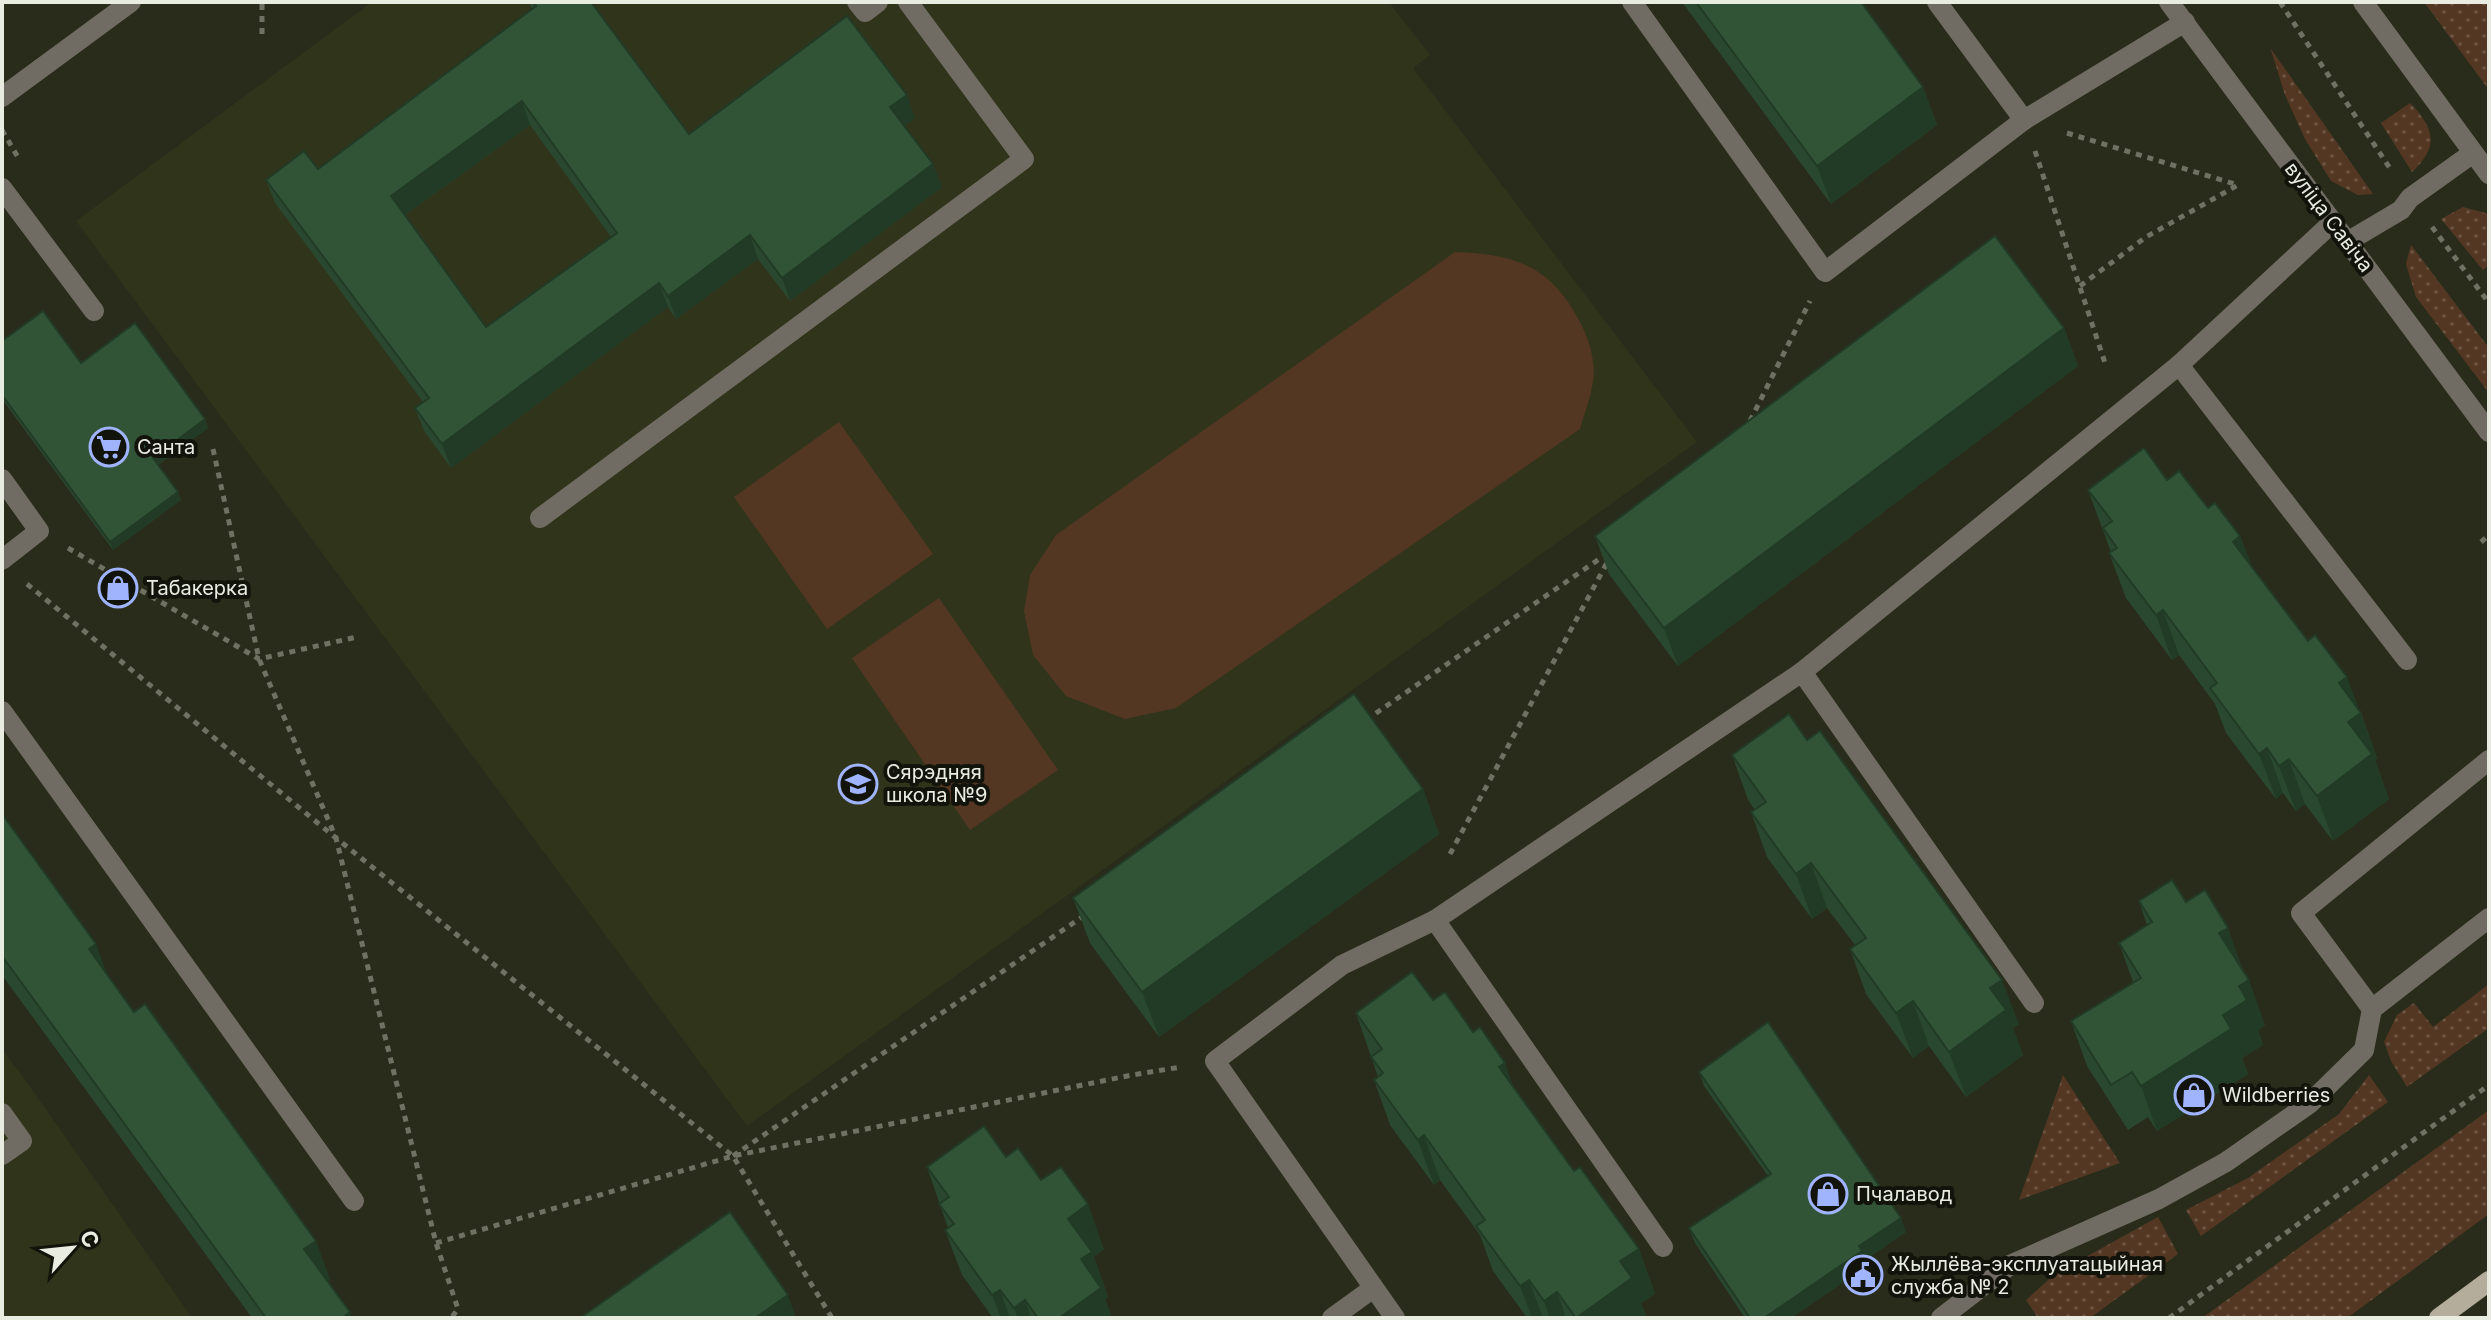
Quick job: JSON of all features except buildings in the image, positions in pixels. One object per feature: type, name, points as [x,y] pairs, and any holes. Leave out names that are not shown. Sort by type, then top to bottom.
[{"type":"main road","points":[[2439,1318],[2489,1281]]},
{"type":"street","points":[[2,97],[131,2]]},
{"type":"street","points":[[857,2],[865,12],[878,2]]},
{"type":"street","points":[[540,518],[1024,159],[908,2]]},
{"type":"street","points":[[1632,2],[1825,272],[2024,120],[2185,22]]},
{"type":"street","points":[[1937,2],[2024,120]]},
{"type":"street","name":"вуліца Савіча","points":[[2169,2],[2489,432]]},
{"type":"street","points":[[2363,2],[2489,174]]},
{"type":"street","points":[[2347,242],[2401,210],[2410,198],[2473,153]]},
{"type":"street","points":[[2,188],[94,311]]},
{"type":"street","points":[[1395,1318],[1215,1061],[1342,965],[1435,920],[1802,672],[2179,365],[2333,222]]},
{"type":"street","points":[[2179,365],[2407,660]]},
{"type":"street","points":[[2,479],[39,531],[2,560]]},
{"type":"street","points":[[1802,672],[2034,1003]]},
{"type":"street","points":[[2,711],[354,1201]]},
{"type":"street","points":[[2372,1009],[2301,913],[2489,760]]},
{"type":"street","points":[[1941,1318],[2010,1265],[2159,1199],[2226,1162],[2309,1104],[2364,1050],[2372,1009],[2489,918]]},
{"type":"street","points":[[1435,920],[1663,1247]]},
{"type":"street","points":[[2,1113],[22,1141],[2,1155]]},
{"type":"street","points":[[1332,1318],[1372,1289]]},
{"type":"path","points":[[262,2],[262,34]]},
{"type":"path","points":[[2280,2],[2410,198],[2489,303]]},
{"type":"path","points":[[2024,120],[2238,185],[2146,237],[2080,286]]},
{"type":"path","points":[[2024,120],[2105,363]]},
{"type":"path","points":[[1748,425],[1825,272]]},
{"type":"path","points":[[213,449],[259,659],[336,838],[436,1243],[458,1309],[451,1318]]},
{"type":"path","points":[[39,531],[259,659],[357,637]]},
{"type":"path","points":[[2481,542],[2489,535]]},
{"type":"path","points":[[1354,729],[1615,548],[1450,854]]},
{"type":"path","points":[[26,582],[336,838],[733,1156],[832,1318]]},
{"type":"path","points":[[733,1156],[1093,910]]},
{"type":"path","points":[[436,1243],[733,1156],[1215,1061]]},
{"type":"path","points":[[2169,1318],[2489,1085]]},
{"type":"shaded area","name":"Сярэдняя школа №9","points":[[372,2],[1389,2],[1430,55],[1413,68],[1697,442],[747,1126],[76,221]]},
{"type":"shaded area","points":[[2424,2],[2489,2],[2489,90]]},
{"type":"shaded area","points":[[2271,49],[2373,194],[2358,195],[2331,181],[2305,139],[2285,95]]},
{"type":"shaded area","points":[[2410,103],[2429,129],[2430,137],[2427,154],[2412,172],[2381,123]]},
{"type":"shaded area","points":[[2463,207],[2489,214],[2489,265],[2483,270],[2441,219]]},
{"type":"shaded area","points":[[2411,245],[2489,348],[2489,393],[2416,297],[2406,264]]},
{"type":"shaded area","points":[[1455,252],[1496,256],[1529,267],[1544,276],[1569,303],[1586,336],[1594,366],[1592,387],[1580,429],[1176,708],[1125,719],[1066,696],[1033,655],[1024,611],[1030,575],[1056,535]]},
{"type":"shaded area","points":[[839,422],[933,554],[827,629],[734,497]]},
{"type":"shaded area","points":[[939,598],[1058,770],[970,830],[852,658]]},
{"type":"shaded area","points":[[2489,984],[2489,1028],[2407,1087],[2391,1061],[2384,1042],[2397,1015],[2414,1003],[2433,1027]]},
{"type":"shaded area","points":[[2,1049],[31,1088],[192,1318],[2,1318]]},
{"type":"shaded area","points":[[2063,1075],[2120,1163],[2019,1200]]},
{"type":"shaded area","points":[[2369,1075],[2388,1102],[2201,1236],[2186,1210],[2248,1178],[2339,1114]]},
{"type":"shaded area","points":[[2489,1110],[2489,1214],[2347,1318],[2202,1318]]},
{"type":"shaded area","points":[[2158,1217],[2178,1254],[2090,1318],[2038,1318],[2026,1300],[2055,1274]]},
{"type":"place","name":"Санта","points":[[109,447]]},
{"type":"place","name":"Табакерка","points":[[118,588]]},
{"type":"place","name":"Сярэдняя школа №9","points":[[858,784]]},
{"type":"place","name":"Wildberries","points":[[2194,1095]]},
{"type":"place","name":"Пчалавод","points":[[1828,1194]]},
{"type":"place","name":"Жыллёва-эксплуатацыйная служба № 2","points":[[1863,1275]]}]
